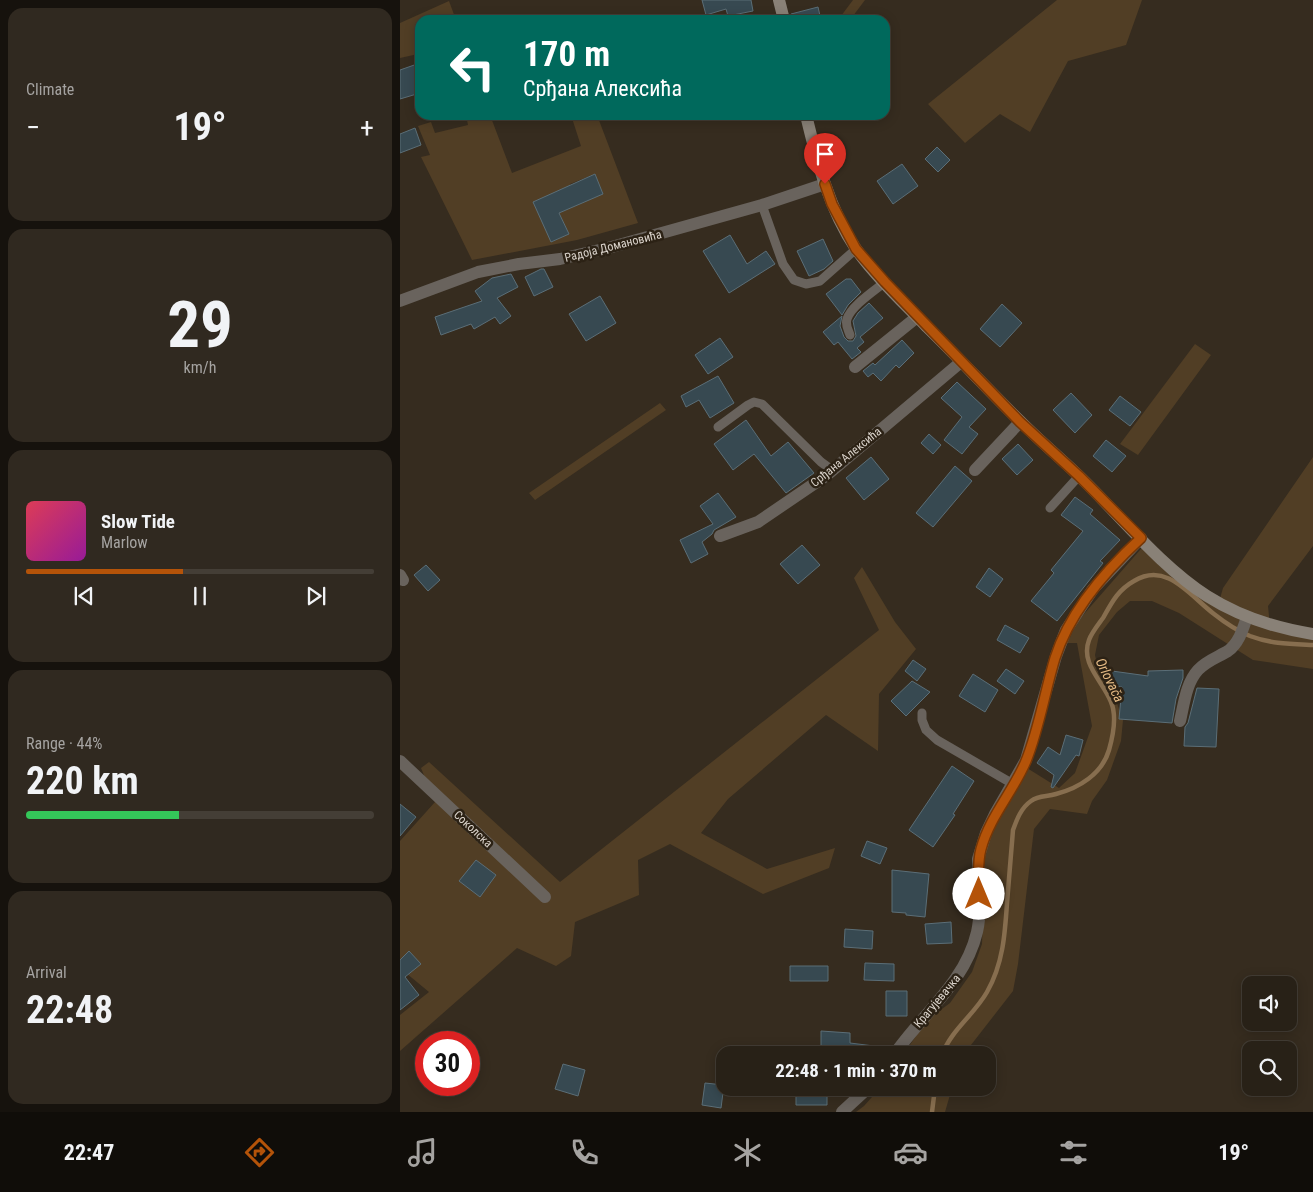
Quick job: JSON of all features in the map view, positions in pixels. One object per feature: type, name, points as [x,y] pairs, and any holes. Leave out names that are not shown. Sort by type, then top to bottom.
[{"type":"street","points":[[779,0],[783,15]]},
{"type":"street","points":[[807,120],[818,163],[832,204],[856,249],[917,317],[1020,422],[1079,476],[1176,572],[1205,594],[1231,610],[1245,623],[1264,624],[1313,634]]},
{"type":"street","name":"Радоја Домановића","points":[[400,300],[478,272],[599,251],[762,205],[825,184]]},
{"type":"street","points":[[855,367],[917,317]]},
{"type":"street","name":"Срђана Алексића","points":[[720,536],[758,522],[832,470],[962,362]]},
{"type":"street","points":[[975,470],[1020,422]]},
{"type":"street","name":"Крагујевачка","points":[[901,1046],[919,1022],[953,984],[965,966],[977,931],[978,859],[980,849],[995,814],[1014,784],[1026,760],[1056,656],[1066,630],[1093,589],[1141,538]]},
{"type":"street","points":[[1180,721],[1186,692],[1197,671],[1205,663],[1236,644],[1245,623]]},
{"type":"street","name":"Соколска","points":[[400,761],[545,897]]},
{"type":"street","points":[[842,1112],[859,1096]]},
{"type":"lane","points":[[762,205],[782,264],[794,280],[806,284],[820,281],[856,249]]},
{"type":"lane","points":[[850,334],[846,326],[847,318],[868,296],[885,282]]},
{"type":"lane","points":[[718,427],[754,402],[762,404],[821,462],[832,470]]},
{"type":"lane","points":[[1050,508],[1079,476]]},
{"type":"lane","points":[[922,713],[922,720],[926,730],[937,740],[1014,784]]},
{"type":"shaded area","points":[[853,0],[865,0],[854,15],[842,15]]},
{"type":"shaded area","points":[[1057,0],[1142,0],[1126,45],[1068,61],[1030,132],[1000,114],[965,143],[928,104]]},
{"type":"shaded area","points":[[449,1],[454,15],[418,15]]},
{"type":"shaded area","points":[[415,16],[415,55],[400,58],[400,23]]},
{"type":"shaded area","points":[[467,120],[492,120],[512,173],[581,146],[573,120],[599,120],[638,223],[577,240],[472,260],[421,157],[430,155],[418,126],[431,122],[435,133],[468,125]],"holes":[[[595,174],[603,194],[578,204],[570,184]],[[551,195],[569,234],[551,242]]]},
{"type":"shaded area","points":[[1195,344],[1211,355],[1138,455],[1120,444]]},
{"type":"shaded area","points":[[660,403],[666,410],[535,500],[529,493]]},
{"type":"shaded area","points":[[1313,457],[1313,546],[1268,606],[1270,626],[1313,635],[1313,669],[1253,660],[1179,613],[1152,601],[1130,601],[1117,612],[1099,635],[1095,655],[1098,669],[1115,698],[1123,720],[1121,741],[1107,780],[1092,801],[1087,814],[1050,809],[1034,829],[1013,991],[970,1046],[909,1046],[927,1020],[950,1003],[972,972],[982,944],[985,854],[992,828],[1027,768],[1059,788],[1075,773],[1092,726],[1077,643],[1067,643],[1077,622],[1147,542],[1219,602],[1223,588]]},
{"type":"shaded area","points":[[862,567],[895,622],[916,649],[879,694],[878,751],[826,715],[728,799],[701,833],[767,869],[835,848],[829,868],[763,894],[670,844],[638,860],[639,895],[575,922],[571,956],[556,966],[517,948],[423,1031],[415,1031],[415,1038],[400,1051],[400,1015],[429,992],[400,968],[400,841],[435,802],[421,768],[429,762],[560,882],[879,630],[854,578]]},
{"type":"shaded area","points":[[873,1096],[950,1096],[945,1112],[856,1112]]},
{"type":"building","points":[[702,0],[751,0],[753,11],[728,15],[726,9],[706,15]]},
{"type":"building","points":[[818,7],[820,15],[791,15]]},
{"type":"building","points":[[415,65],[415,94],[400,99],[400,70]]},
{"type":"building","points":[[415,128],[421,145],[400,153],[400,134]]},
{"type":"building","points":[[937,147],[950,160],[938,172],[925,159]]},
{"type":"building","points":[[902,164],[918,186],[893,204],[877,181]]},
{"type":"building","points":[[595,174],[603,194],[559,213],[569,234],[551,242],[533,202]]},
{"type":"building","points":[[730,235],[747,264],[766,251],[775,264],[729,293],[703,251]]},
{"type":"building","points":[[823,239],[833,261],[824,269],[809,276],[797,251]]},
{"type":"building","points":[[544,269],[553,287],[534,296],[525,277]]},
{"type":"building","points":[[511,274],[518,287],[497,298],[511,316],[500,324],[495,317],[474,329],[471,324],[441,335],[435,317],[482,301],[475,291],[492,278]]},
{"type":"building","points":[[846,279],[851,279],[861,292],[848,305],[842,315],[826,294]]},
{"type":"building","points":[[600,296],[616,323],[586,341],[569,314]]},
{"type":"building","points":[[869,303],[883,318],[860,337],[864,342],[857,348],[861,352],[852,359],[838,342],[834,345],[823,332],[842,316],[840,326],[844,337],[848,341],[853,341],[856,336],[853,321],[858,313]]},
{"type":"building","points":[[1002,304],[1022,323],[1000,347],[980,329]]},
{"type":"building","points":[[720,338],[733,357],[708,374],[695,355]]},
{"type":"building","points":[[902,340],[914,353],[899,368],[896,365],[881,381],[873,373],[868,377],[863,371],[873,363],[875,365]]},
{"type":"building","points":[[718,376],[734,403],[710,418],[699,400],[686,407],[681,396]]},
{"type":"building","points":[[957,382],[986,409],[969,427],[978,434],[962,454],[944,440],[962,417],[941,398]]},
{"type":"building","points":[[1071,393],[1092,415],[1075,433],[1053,410]]},
{"type":"building","points":[[1120,396],[1141,412],[1130,426],[1109,410]]},
{"type":"building","points":[[746,420],[771,456],[788,442],[814,473],[786,493],[754,454],[733,470],[714,444]]},
{"type":"building","points":[[929,434],[941,445],[933,454],[921,443]]},
{"type":"building","points":[[1106,440],[1126,456],[1112,472],[1093,456]]},
{"type":"building","points":[[1018,444],[1033,460],[1017,475],[1002,459]]},
{"type":"building","points":[[871,457],[889,479],[864,500],[846,478]]},
{"type":"building","points":[[955,466],[972,481],[933,527],[916,513]]},
{"type":"building","points":[[718,493],[736,517],[714,530],[702,542],[708,554],[691,563],[680,540],[713,524],[700,506]]},
{"type":"building","points":[[1075,497],[1093,510],[1090,514],[1120,540],[1100,561],[1103,563],[1057,621],[1031,601],[1054,573],[1051,570],[1083,531],[1061,515]]},
{"type":"building","points":[[802,545],[820,565],[798,584],[780,564]]},
{"type":"building","points":[[426,565],[440,580],[428,591],[414,575]]},
{"type":"building","points":[[989,568],[1003,579],[990,597],[976,587]]},
{"type":"building","points":[[1005,625],[1029,638],[1020,653],[997,640]]},
{"type":"building","points":[[913,660],[926,669],[917,681],[905,671]]},
{"type":"building","points":[[1006,669],[1024,681],[1015,694],[997,681]]},
{"type":"building","points":[[1183,670],[1183,678],[1176,699],[1172,723],[1119,719],[1122,687],[1110,686],[1112,671],[1148,676],[1148,671]]},
{"type":"building","points":[[973,674],[998,690],[985,712],[959,696]]},
{"type":"building","points":[[912,681],[930,692],[906,716],[891,701]]},
{"type":"building","points":[[1197,688],[1219,689],[1216,747],[1184,746],[1185,727],[1188,723]]},
{"type":"building","points":[[1066,735],[1083,740],[1079,756],[1076,755],[1053,788],[1051,787],[1054,775],[1037,763],[1048,747],[1060,755]]},
{"type":"building","points":[[952,766],[974,781],[953,814],[955,815],[933,847],[909,830]]},
{"type":"building","points":[[400,804],[416,817],[400,836]]},
{"type":"building","points":[[867,841],[887,848],[880,864],[861,856]]},
{"type":"building","points":[[476,860],[496,875],[480,897],[459,881]]},
{"type":"building","points":[[892,870],[929,874],[925,917],[892,912]]},
{"type":"building","points":[[951,922],[952,943],[927,944],[925,924]]},
{"type":"building","points":[[845,929],[873,931],[872,949],[844,947]]},
{"type":"building","points":[[409,951],[421,964],[405,977],[419,995],[400,1010],[400,960]]},
{"type":"building","points":[[865,963],[894,964],[894,981],[864,980]]},
{"type":"building","points":[[790,966],[828,966],[828,981],[790,981]]},
{"type":"building","points":[[886,991],[907,991],[907,1016],[886,1016]]},
{"type":"building","points":[[821,1031],[850,1033],[850,1043],[874,1046],[821,1046]]},
{"type":"building","points":[[563,1064],[585,1070],[578,1096],[555,1089]]},
{"type":"building","points":[[705,1083],[716,1084],[716,1096],[723,1096],[721,1108],[702,1105]]},
{"type":"building","points":[[796,1096],[827,1096],[827,1105],[796,1105]]},
{"type":"waterway","name":"Orlovača","points":[[946,1046],[982,1000],[997,971],[1004,937],[1013,830],[1020,814],[1034,799],[1065,791],[1089,779],[1106,759],[1112,739],[1114,713],[1111,702],[1090,665],[1087,649],[1092,634],[1120,592],[1134,581],[1146,576],[1157,575],[1177,583],[1222,620],[1245,634],[1273,642],[1313,645]]},
{"type":"waterway","name":"Orlovača","points":[[932,1112],[934,1096]]},
{"type":"route","points":[[825,184],[832,204],[856,249],[885,282],[1020,422],[1079,476],[1141,538],[1093,589],[1066,630],[1056,656],[1026,760],[995,814],[980,849],[978,859],[979,894]]}]
